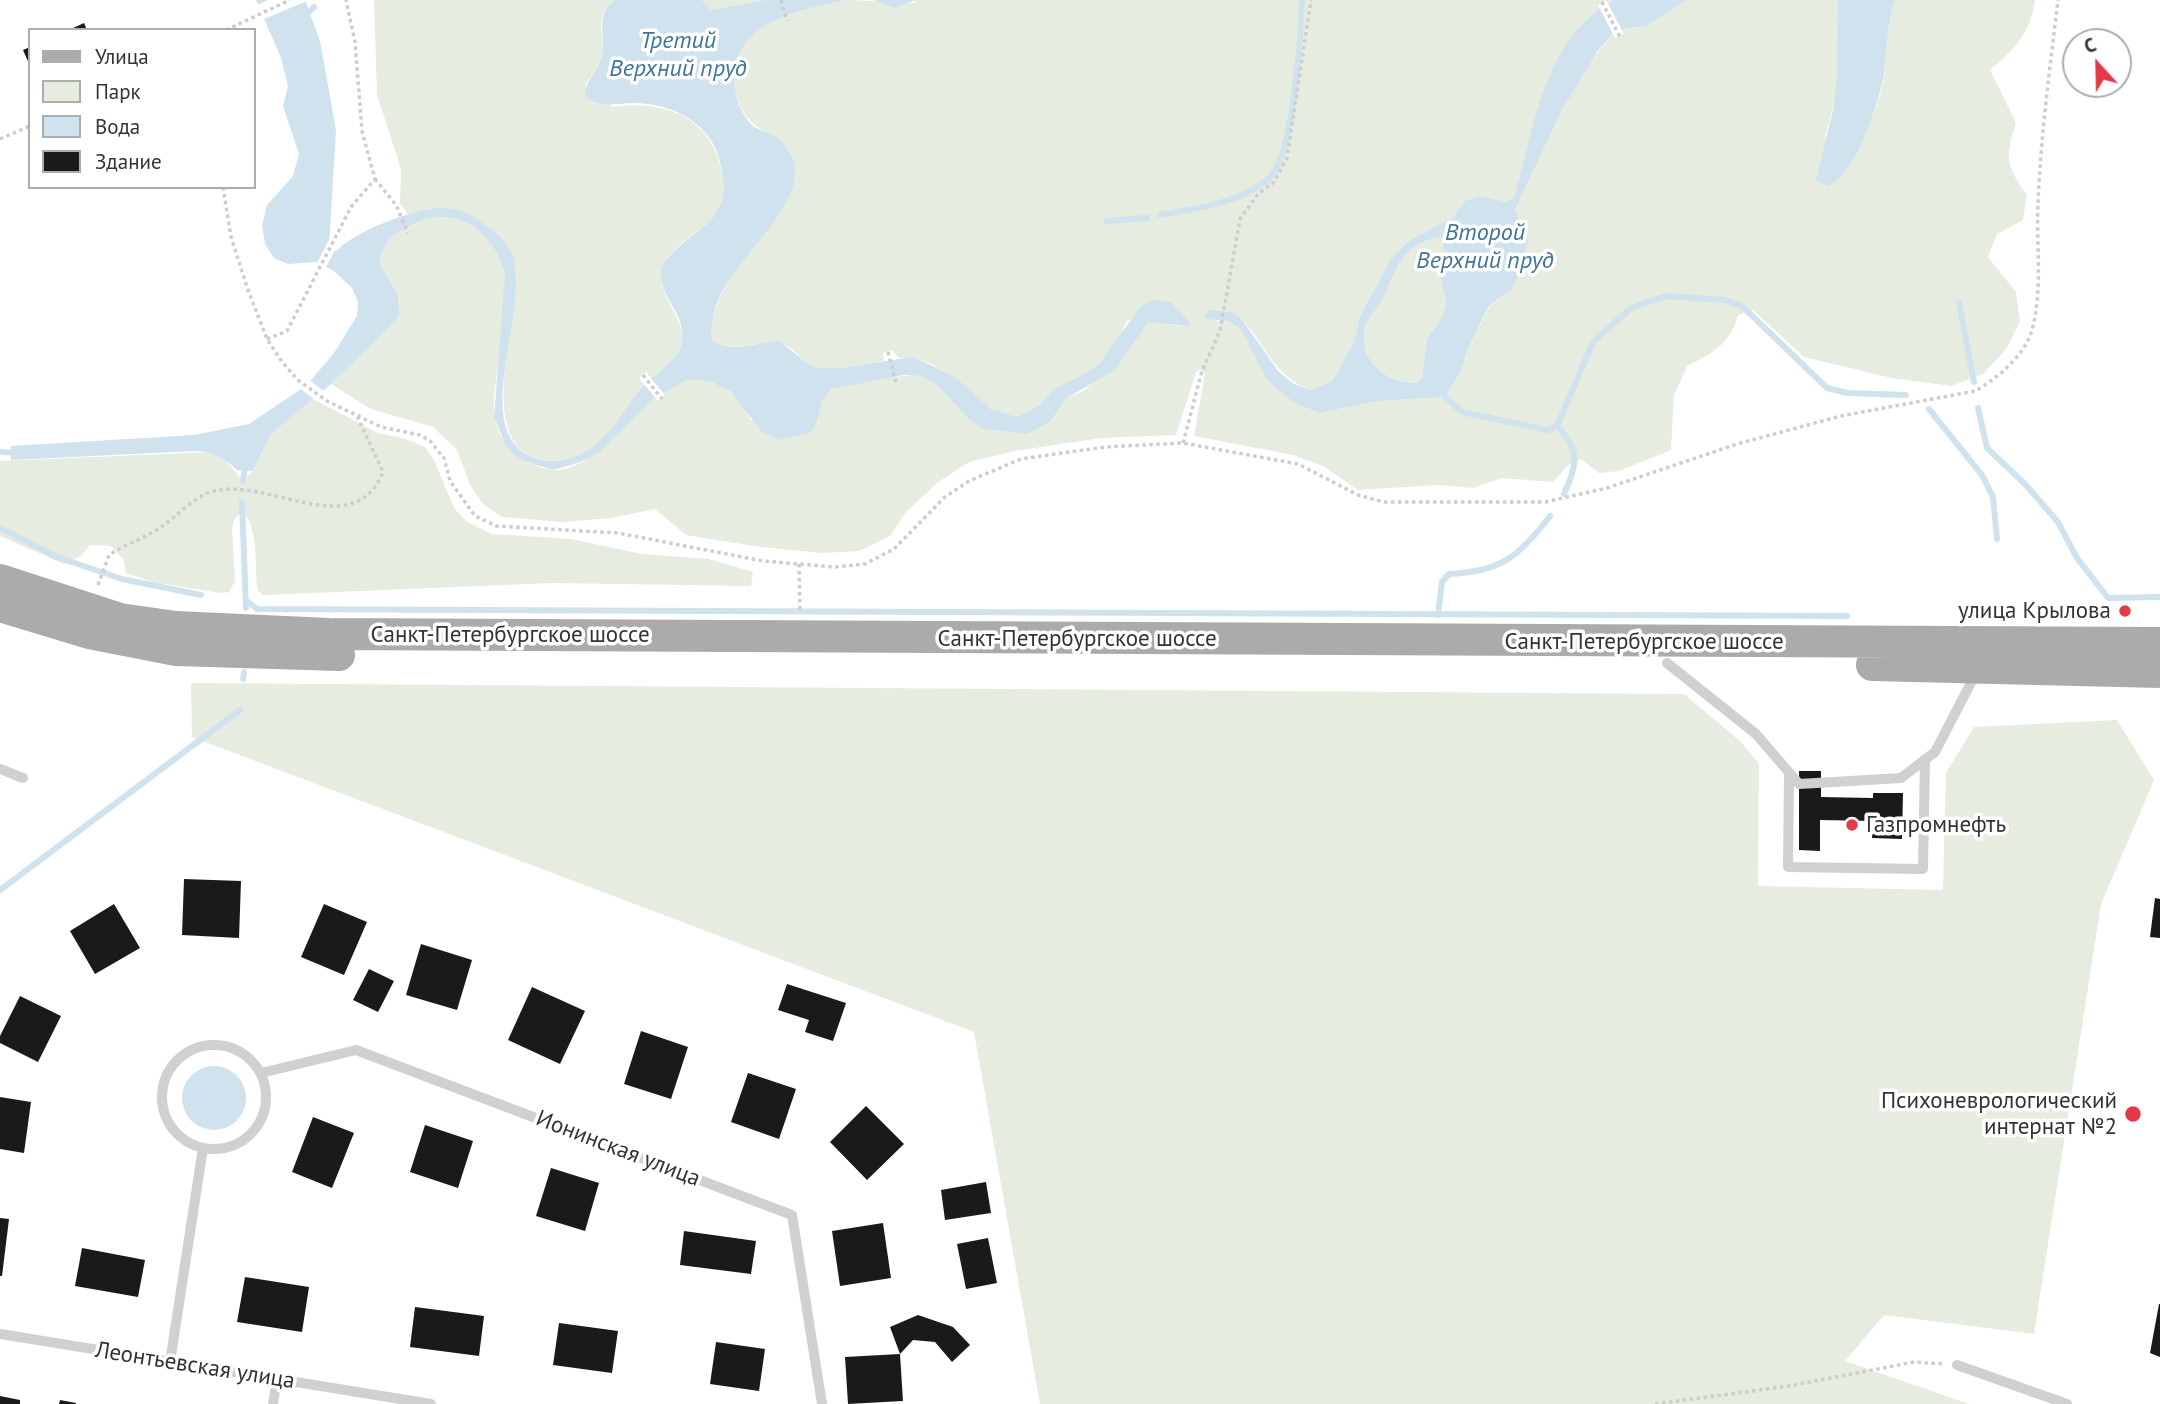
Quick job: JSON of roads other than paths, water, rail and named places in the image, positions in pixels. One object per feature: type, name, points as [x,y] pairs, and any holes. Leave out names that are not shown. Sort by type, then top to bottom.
[{"type":"main road","name":"Санкт-Петербургское шоссе","points":[[0,580],[120,619],[176,627],[329,634],[2160,643]]},
{"type":"main road","name":"Санкт-Петербургское шоссе","points":[[0,606],[89,633],[176,650],[249,654],[1667,663],[1980,666],[2160,672]]},
{"type":"lane","points":[[1667,663],[1756,734],[1799,784],[1901,778],[1935,752],[1980,666]]},
{"type":"lane","points":[[1789,773],[1788,867],[1923,869],[1925,760]]},
{"type":"lane","points":[[0,769],[23,778]]},
{"type":"lane","points":[[209,1045],[230,1047],[248,1057],[261,1073],[266,1098],[260,1122],[250,1135],[236,1144],[220,1149],[203,1148],[184,1139],[169,1124],[162,1104],[163,1083],[173,1065],[189,1051],[209,1045]]},
{"type":"lane","name":"Ионинская улица","points":[[261,1073],[356,1050],[792,1215],[822,1404]]},
{"type":"lane","points":[[170,1362],[203,1148]]},
{"type":"lane","name":"Леонтьевская улица","points":[[0,1335],[431,1404]]},
{"type":"lane","points":[[1957,1365],[2067,1404]]},
{"type":"lane","points":[[273,1404],[277,1379]]},
{"type":"water","name":"Третий Верхний пруд","points":[[256,0],[305,0],[320,41],[336,130],[329,247],[336,251],[345,243],[385,222],[415,212],[441,208],[459,210],[474,217],[508,246],[516,273],[503,391],[504,418],[512,440],[537,459],[565,460],[594,446],[610,430],[644,385],[677,354],[681,342],[681,324],[662,285],[662,268],[677,248],[714,216],[723,198],[723,180],[717,152],[701,128],[690,119],[650,104],[604,104],[585,97],[588,83],[603,53],[604,14],[615,0],[702,0],[711,10],[765,0],[847,0],[774,20],[746,42],[738,58],[734,83],[741,109],[752,125],[771,134],[787,148],[795,176],[786,203],[731,277],[720,297],[713,317],[712,340],[736,347],[779,341],[812,367],[842,368],[911,357],[955,377],[991,409],[1017,417],[1040,405],[1055,388],[1099,364],[1141,306],[1154,300],[1171,302],[1190,322],[1189,326],[1148,322],[1115,370],[1065,399],[1051,421],[1027,434],[983,429],[968,418],[938,385],[921,376],[904,375],[831,389],[822,401],[817,421],[810,433],[779,440],[762,432],[731,392],[712,382],[688,379],[653,399],[597,454],[578,463],[552,470],[519,459],[506,446],[494,417],[505,274],[499,258],[491,244],[470,224],[443,217],[411,225],[389,240],[383,250],[380,264],[398,296],[399,317],[331,384],[270,435],[253,471],[237,470],[218,456],[195,451],[11,460],[11,446],[194,435],[249,424],[307,385],[334,353],[357,316],[358,302],[352,288],[334,271],[316,262],[288,264],[274,258],[265,244],[262,226],[267,205],[293,176],[299,154],[283,106],[288,86],[281,58]]},
{"type":"water","points":[[873,0],[916,0],[895,8]]},
{"type":"water","name":"Второй Верхний пруд","points":[[1614,0],[1687,0],[1645,27],[1627,28],[1611,36],[1597,52],[1562,110],[1515,210],[1528,240],[1521,269],[1512,289],[1489,306],[1468,349],[1460,373],[1445,397],[1377,401],[1320,413],[1294,403],[1267,380],[1242,331],[1230,322],[1204,318],[1209,310],[1231,312],[1241,318],[1278,371],[1294,384],[1311,390],[1332,381],[1354,342],[1359,318],[1390,260],[1408,241],[1452,218],[1465,201],[1479,196],[1506,202],[1514,197],[1545,86],[1571,38],[1590,17]],"holes":[[[1437,237],[1444,238],[1444,262],[1440,276],[1446,303],[1443,315],[1427,339],[1422,378],[1417,383],[1396,379],[1386,375],[1371,360],[1364,341],[1366,325],[1407,254],[1424,242]]]},
{"type":"water","points":[[1838,0],[1895,0],[1884,75],[1871,120],[1847,169],[1827,186],[1816,180],[1833,110],[1837,79]]},
{"type":"water","points":[[214,1066],[232,1072],[240,1080],[246,1098],[240,1116],[232,1124],[214,1130],[196,1124],[188,1116],[182,1098],[188,1080],[196,1072]]},
{"type":"waterway","points":[[1160,215],[1233,199],[1259,186],[1270,177],[1278,165],[1290,121],[1298,65],[1302,0]]},
{"type":"waterway","points":[[310,11],[314,7]]},
{"type":"waterway","points":[[1107,221],[1147,218]]},
{"type":"waterway","points":[[1445,397],[1462,412],[1547,430],[1557,426],[1593,342],[1631,308],[1666,296],[1725,300],[1742,306],[1827,388],[1847,393],[1906,395]]},
{"type":"waterway","points":[[1959,303],[1974,382]]},
{"type":"waterway","points":[[1978,408],[1987,448],[2025,484],[2058,522],[2077,558],[2108,598],[2160,597]]},
{"type":"waterway","points":[[1929,409],[1982,475],[1993,497],[1997,539]]},
{"type":"waterway","points":[[1557,426],[1570,443],[1574,458],[1572,475],[1564,494]]},
{"type":"waterway","points":[[0,452],[17,453]]},
{"type":"waterway","points":[[243,481],[245,466]]},
{"type":"waterway","points":[[242,502],[246,608]]},
{"type":"waterway","points":[[1438,615],[1442,582],[1449,574],[1482,570],[1507,560],[1528,542],[1550,516]]},
{"type":"waterway","points":[[0,528],[57,557],[122,579],[201,595]]},
{"type":"waterway","points":[[247,601],[257,609],[1847,616]]},
{"type":"waterway","points":[[243,679],[244,672]]},
{"type":"waterway","points":[[0,890],[240,710]]},
{"type":"place","name":"улица Крылова","points":[[2125,611]]},
{"type":"place","name":"Газпромнефть","points":[[1852,825]]},
{"type":"place","name":"Психоневрологический интернат №2","points":[[2133,1114]]}]
